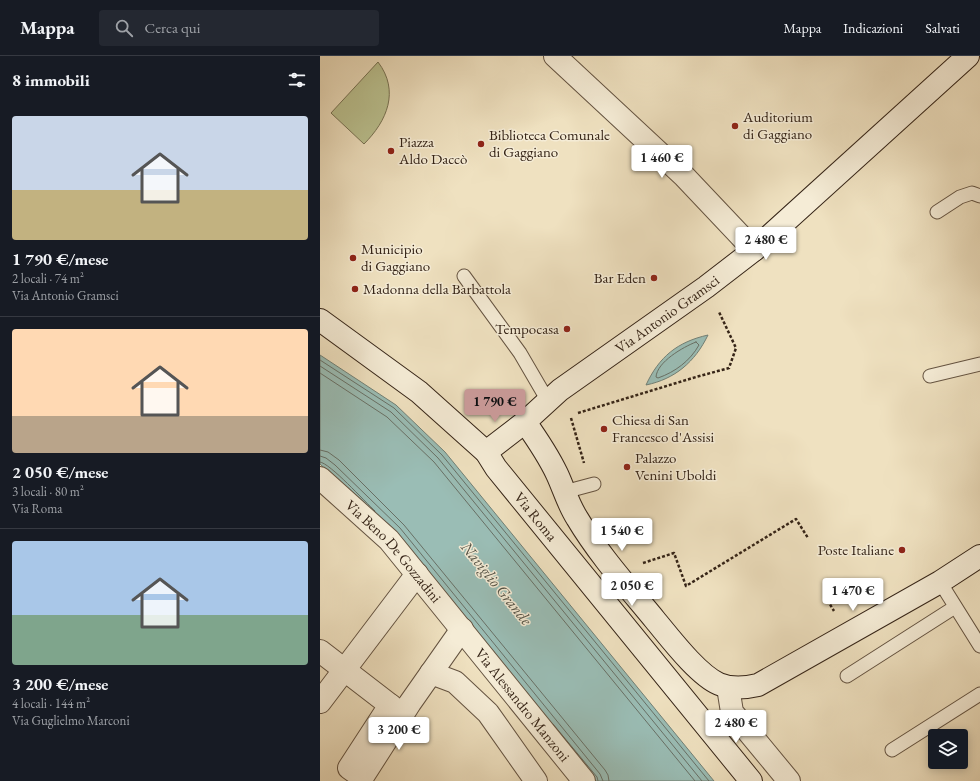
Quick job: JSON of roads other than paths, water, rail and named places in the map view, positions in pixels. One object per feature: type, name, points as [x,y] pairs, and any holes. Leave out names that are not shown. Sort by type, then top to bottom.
[{"type":"street","points":[[555,56],[684,176],[754,250]]},
{"type":"street","name":"Via Antonio Gramsci","points":[[486,452],[525,422],[560,390],[706,287],[754,250],[968,56]]},
{"type":"street","name":"Via Roma","points":[[320,320],[419,392],[486,452],[496,468],[751,781]]},
{"type":"street","name":"Via Roma","points":[[525,422],[548,456],[577,519],[623,582],[680,650],[709,678],[718,684],[728,687]]},
{"type":"street","name":"Via Beno De Gozzadini","points":[[320,478],[389,540],[462,629]]},
{"type":"street","points":[[789,781],[732,712],[728,687],[745,688],[758,685],[940,582],[980,556]]},
{"type":"street","points":[[320,702],[417,574]]},
{"type":"street","points":[[361,779],[401,708],[431,673],[462,629]]},
{"type":"street","name":"Via Alessandro Manzoni","points":[[462,629],[584,781]]},
{"type":"street","points":[[320,652],[401,708]]},
{"type":"street","points":[[431,673],[455,682],[488,713],[536,781]]},
{"type":"lane","points":[[936,212],[960,197],[972,193],[980,196]]},
{"type":"lane","points":[[464,276],[520,353],[548,401]]},
{"type":"lane","points":[[930,376],[980,364]]},
{"type":"lane","points":[[564,492],[593,484]]},
{"type":"lane","points":[[940,582],[980,646]]},
{"type":"lane","points":[[847,676],[955,607]]},
{"type":"lane","points":[[892,750],[980,694]]},
{"type":"water","points":[[708,335],[697,353],[683,368],[675,374],[646,385],[657,366],[670,352],[687,342]]},
{"type":"water","name":"Naviglio Grande","points":[[320,355],[396,405],[445,452],[714,781],[595,781],[393,534],[320,464]]},
{"type":"place","name":"Auditorium di Gaggiano","points":[[735,126]]},
{"type":"place","name":"Biblioteca Comunale di Gaggiano","points":[[481,144]]},
{"type":"place","name":"Piazza Aldo Daccò","points":[[391,151]]},
{"type":"place","name":"Municipio di Gaggiano","points":[[353,258]]},
{"type":"place","name":"Bar Eden","points":[[654,278]]},
{"type":"place","name":"Madonna della Barbattola","points":[[355,289]]},
{"type":"place","name":"Tempocasa","points":[[567,329]]},
{"type":"place","name":"Chiesa di San Francesco d'Assisi","points":[[604,429]]},
{"type":"place","name":"Palazzo Venini Uboldi","points":[[627,467]]},
{"type":"place","name":"Poste Italiane","points":[[902,550]]}]
